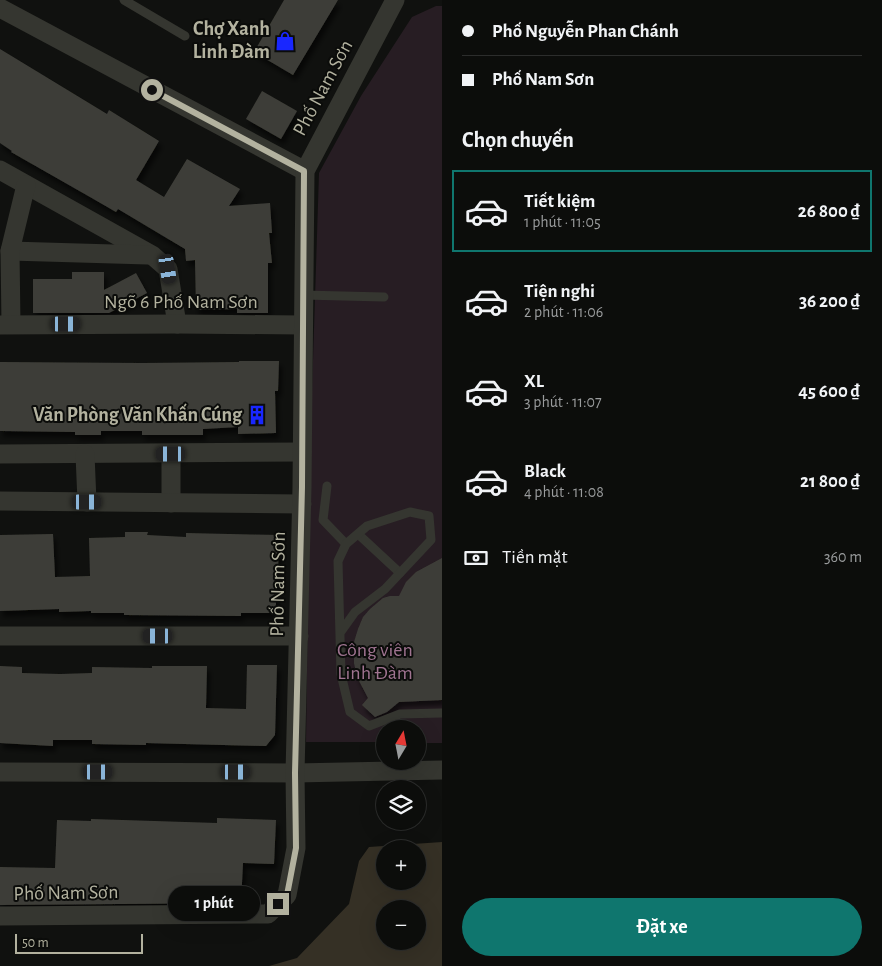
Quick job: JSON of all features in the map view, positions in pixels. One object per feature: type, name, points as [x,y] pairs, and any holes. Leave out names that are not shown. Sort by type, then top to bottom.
[{"type":"street","name":"Phố Nam Sơn","points":[[0,916],[268,914],[287,895],[296,848],[295,773],[302,504],[304,171],[396,0]]},
{"type":"street","points":[[0,8],[304,171]]},
{"type":"street","points":[[0,170],[152,255],[168,269],[177,324]]},
{"type":"street","points":[[5,324],[10,251],[26,185]]},
{"type":"street","points":[[10,251],[152,255]]},
{"type":"street","name":"Ngõ 6 Phố Nam Sơn","points":[[5,324],[303,325]]},
{"type":"street","points":[[0,454],[302,452]]},
{"type":"street","points":[[85,454],[87,502]]},
{"type":"street","points":[[171,454],[171,503]]},
{"type":"street","points":[[0,501],[302,504]]},
{"type":"street","points":[[0,636],[299,636]]},
{"type":"street","points":[[0,772],[295,773],[442,770]]},
{"type":"lane","points":[[124,0],[185,36]]},
{"type":"lane","points":[[303,295],[384,297]]},
{"type":"lane","points":[[327,486],[323,520],[346,544]]},
{"type":"lane","points":[[340,633],[355,612],[385,589],[431,540],[429,516],[410,512],[367,526],[346,544],[338,561],[341,674],[350,712],[369,726],[400,714],[442,713]]},
{"type":"lane","points":[[358,534],[400,573]]},
{"type":"green space","name":"Công viên Linh Đàm","points":[[436,6],[442,6],[442,743],[426,743],[426,720],[376,720],[376,742],[306,742],[310,454],[319,173],[361,96],[412,17]]},
{"type":"shaded area","points":[[442,842],[442,966],[269,966],[297,958],[349,904],[359,861],[369,847],[376,847],[376,890],[426,890],[426,843]]},
{"type":"building","points":[[284,0],[338,0],[293,75],[254,52]]},
{"type":"building","points":[[0,49],[107,114],[109,110],[159,141],[136,180],[164,197],[187,159],[240,189],[229,206],[270,203],[272,233],[269,233],[272,263],[268,263],[268,313],[237,313],[237,309],[196,310],[195,260],[186,261],[185,249],[118,209],[116,212],[11,152],[0,143]]},
{"type":"building","points":[[262,91],[297,111],[281,139],[246,119]]},
{"type":"building","points":[[72,272],[104,272],[104,290],[136,273],[147,293],[109,313],[33,313],[33,279],[72,279]]},
{"type":"building","points":[[279,361],[278,391],[275,391],[276,433],[238,434],[238,427],[203,429],[203,435],[142,435],[142,431],[101,431],[101,435],[75,435],[75,432],[0,431],[0,362],[143,363]]},
{"type":"building","points":[[125,532],[148,532],[147,535],[186,537],[186,533],[279,535],[278,571],[276,571],[276,613],[241,613],[241,616],[124,615],[124,613],[91,613],[91,611],[59,612],[59,609],[0,611],[0,535],[53,534],[55,577],[90,576],[89,538],[125,537]]},
{"type":"building","points":[[442,558],[442,700],[399,702],[387,712],[375,717],[362,705],[368,698],[357,677],[354,663],[354,642],[363,617],[383,598],[399,596],[406,582],[416,572]]},
{"type":"building","points":[[247,665],[277,665],[275,735],[266,746],[146,743],[146,745],[92,744],[92,740],[53,740],[53,746],[0,743],[0,666],[22,667],[22,673],[60,674],[92,673],[92,667],[152,668],[152,666],[207,666],[206,708],[246,709]]},
{"type":"building","points":[[217,818],[276,820],[274,864],[243,863],[241,903],[0,905],[0,867],[55,868],[57,820],[91,821],[91,819],[217,823]]},
{"type":"place","name":"Chợ Xanh Linh Đàm","points":[[285,41]]},
{"type":"place","name":"Văn Phòng Văn Khấn Cúng","points":[[257,415]]},
{"type":"route","points":[[152,90],[304,171],[302,504],[295,773],[296,848],[287,895],[278,904]]}]
